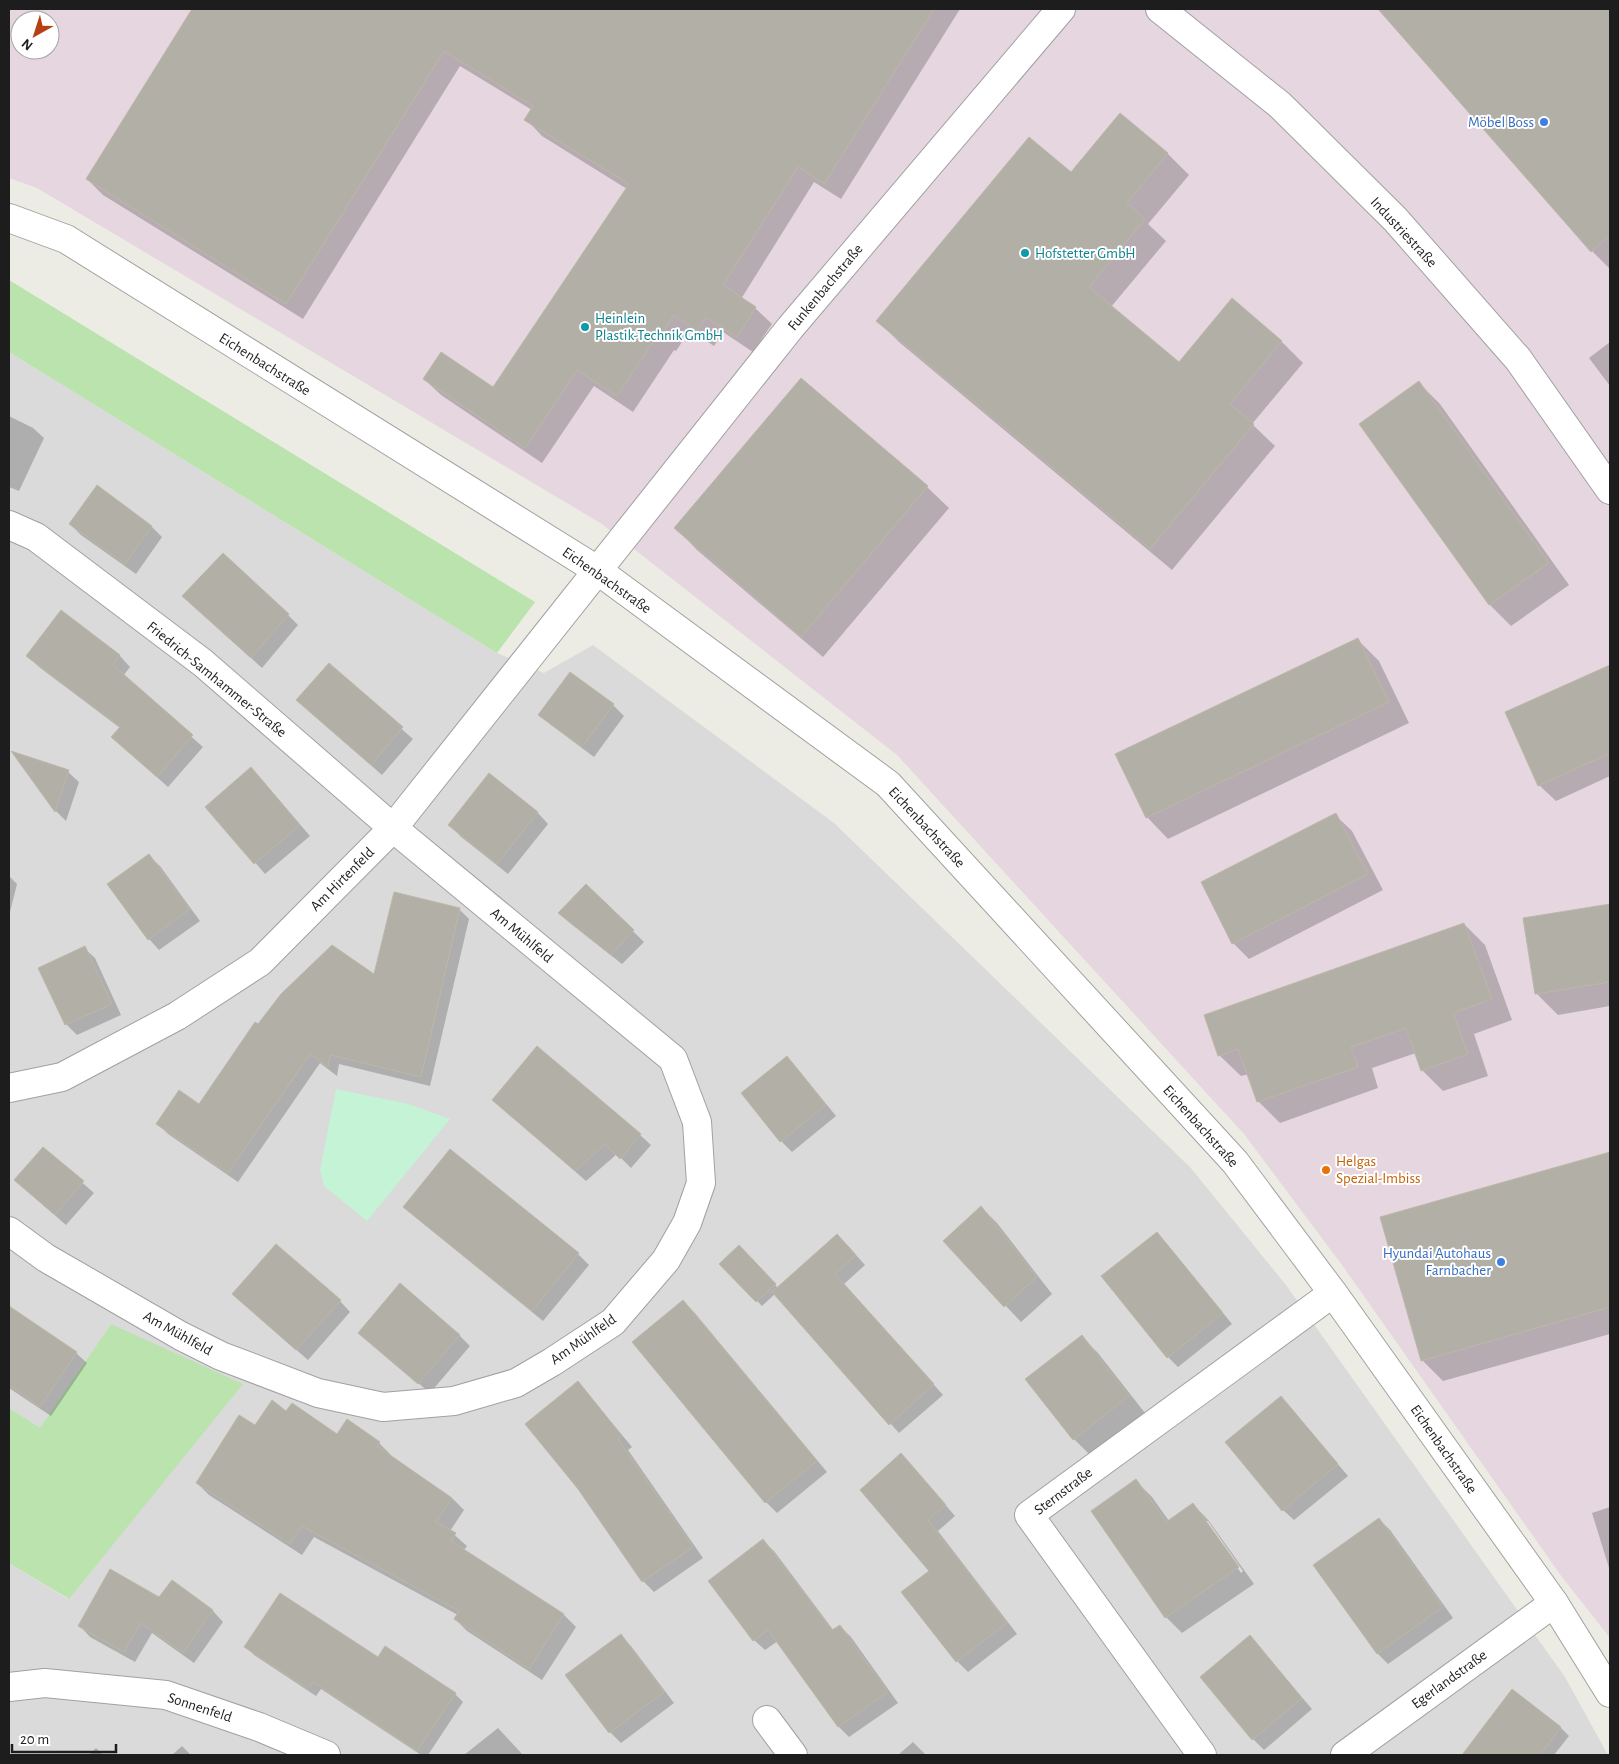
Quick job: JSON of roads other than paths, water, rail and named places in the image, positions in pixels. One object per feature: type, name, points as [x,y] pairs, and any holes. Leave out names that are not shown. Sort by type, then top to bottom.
[{"type":"street","name":"Funkenbachstraße","points":[[596,570],[790,328],[1061,9]]},
{"type":"street","name":"Industriestraße","points":[[1160,9],[1280,105],[1395,219],[1518,358],[1610,490]]},
{"type":"street","name":"Eichenbachstraße","points":[[9,218],[66,239],[596,570],[888,784],[1235,1162],[1333,1293],[1554,1603],[1610,1693]]},
{"type":"street","name":"Friedrich-Samhammer-Straße","points":[[9,525],[36,537],[203,663],[393,828]]},
{"type":"street","name":"Am Hirtenfeld","points":[[9,1088],[62,1077],[177,1016],[260,962],[393,828],[596,570]]},
{"type":"street","name":"Am Mühlfeld","points":[[9,1231],[46,1258],[181,1336],[221,1356],[318,1393],[383,1406],[454,1401],[516,1383],[613,1322],[666,1260],[687,1223],[701,1183],[698,1122],[673,1059],[393,828]]},
{"type":"street","name":"Sternstraße","points":[[1202,1755],[1029,1515],[1333,1293]]},
{"type":"street","name":"Egerlandstraße","points":[[1345,1755],[1554,1603]]},
{"type":"street","name":"Sonnenfeld","points":[[9,1687],[45,1683],[166,1695],[259,1727],[326,1755]]},
{"type":"street","points":[[767,1720],[793,1755]]},
{"type":"place","name":"Möbel Boss","points":[[1544,122]]},
{"type":"place","name":"Hofstetter GmbH","points":[[1025,253]]},
{"type":"place","name":"Heinlein Plastik-Technik GmbH","points":[[585,327]]},
{"type":"place","name":"Helgas Spezial-Imbiss","points":[[1326,1170]]},
{"type":"place","name":"Hyundai Autohaus Farnbacher","points":[[1501,1262]]}]
